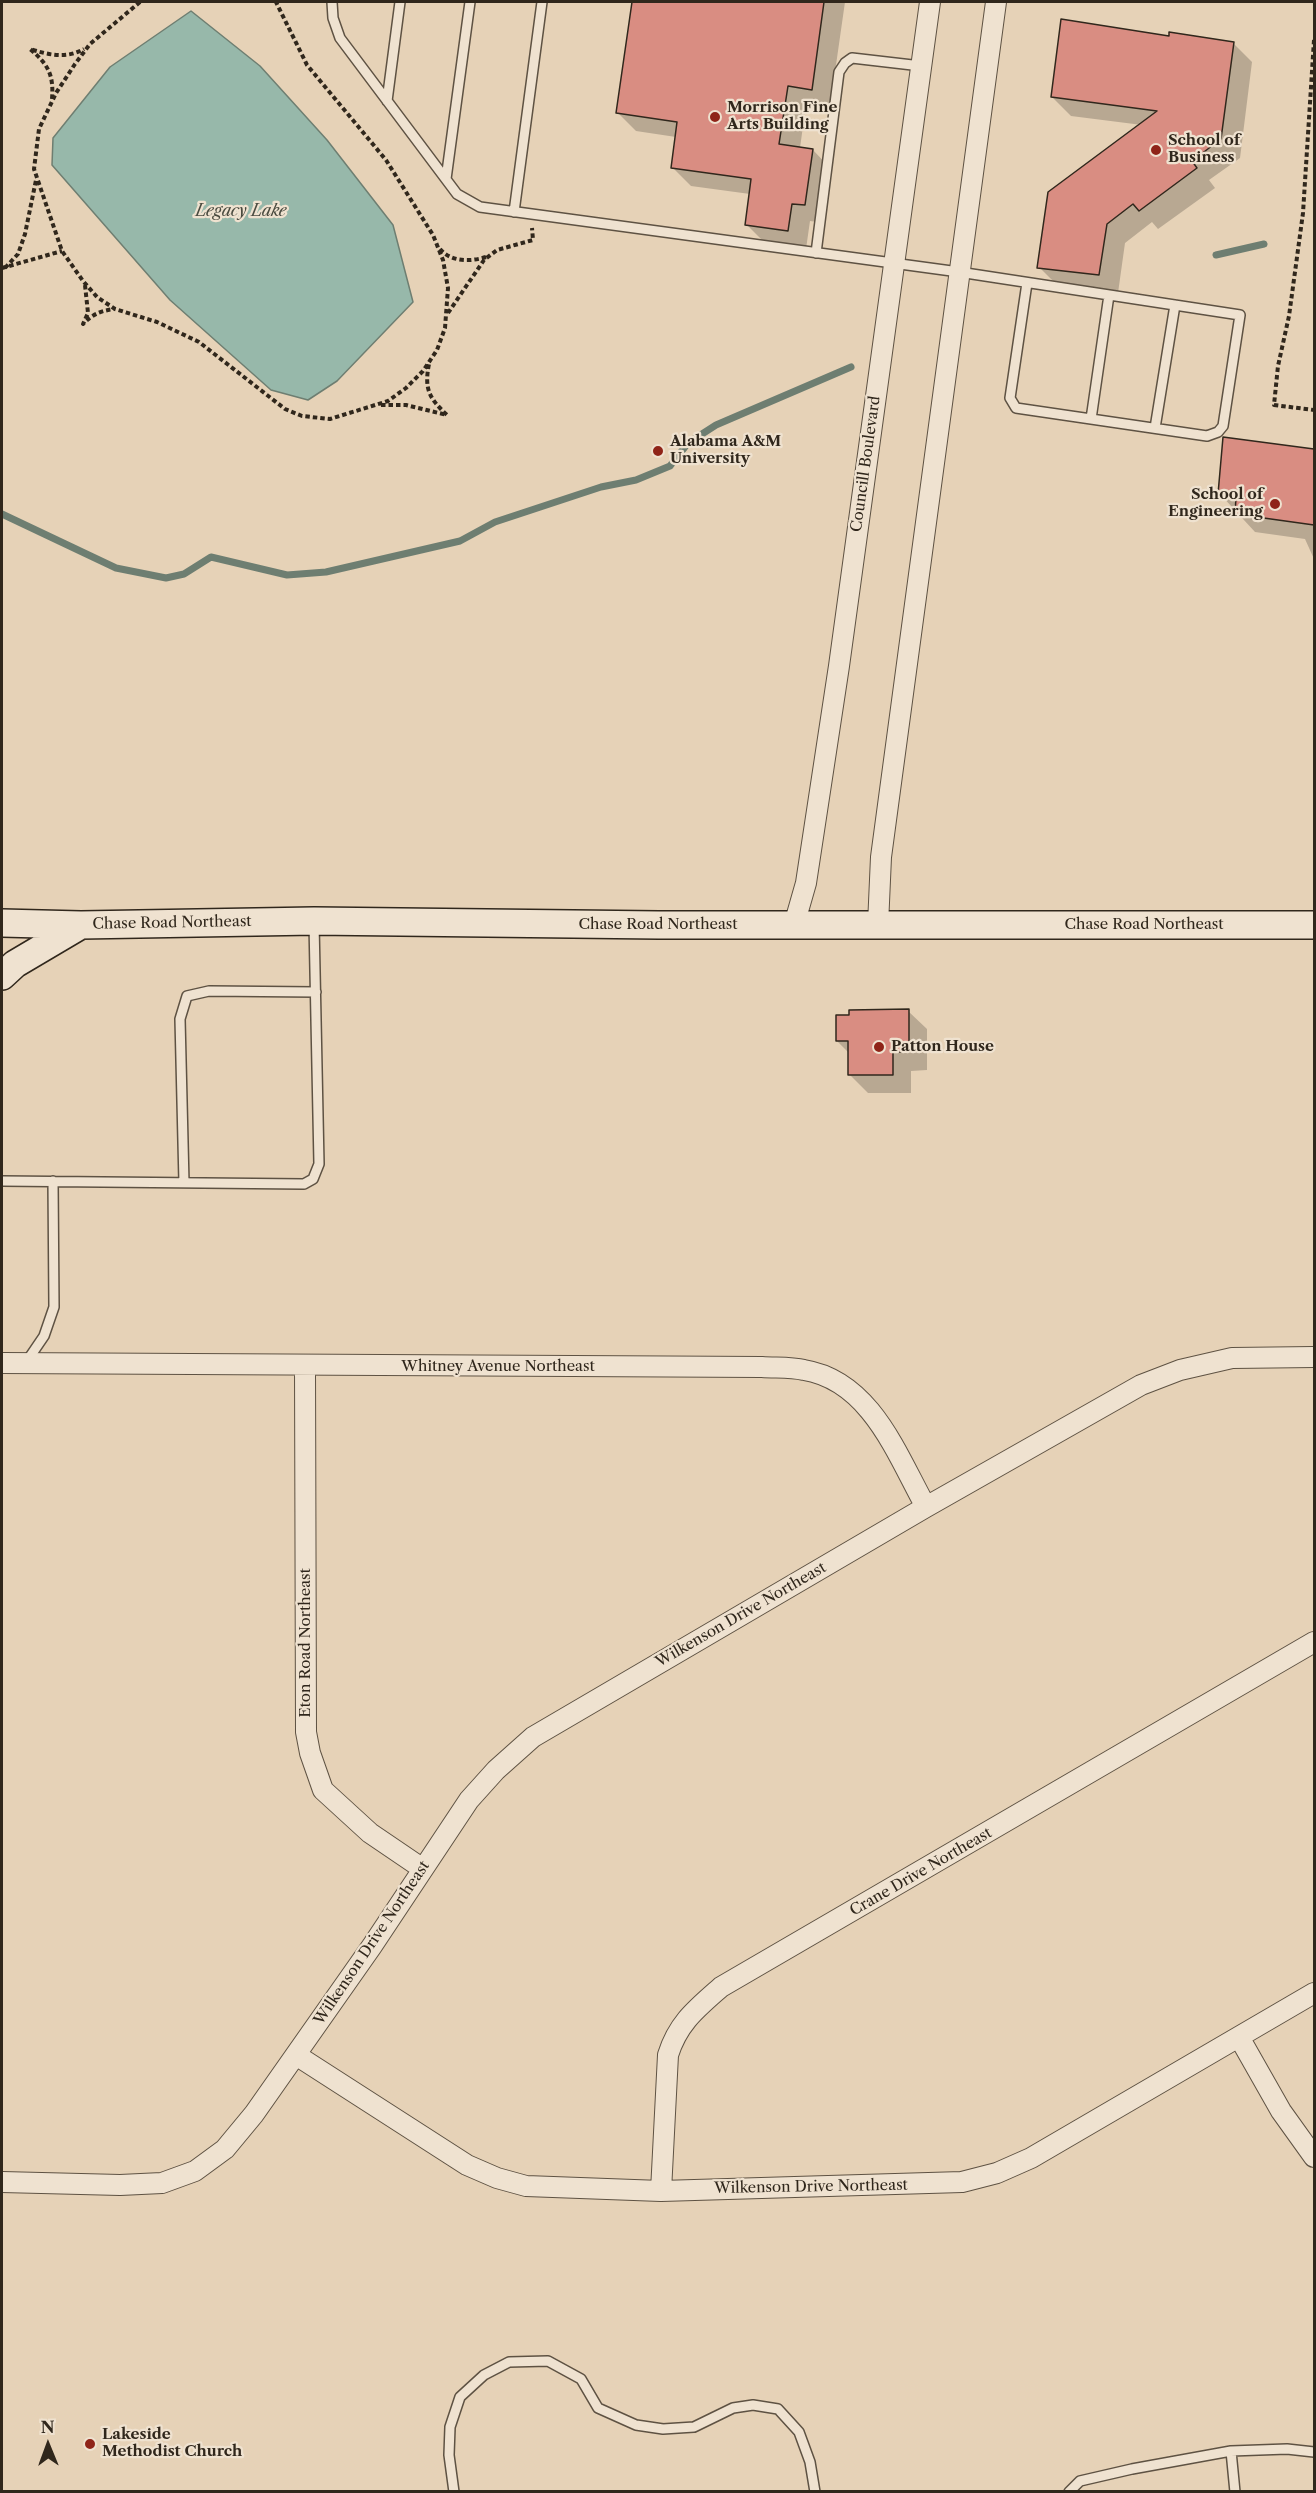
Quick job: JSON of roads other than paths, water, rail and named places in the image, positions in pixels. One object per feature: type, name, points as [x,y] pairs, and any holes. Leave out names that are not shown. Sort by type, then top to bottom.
[{"type":"street","name":"Councill Boulevard","points":[[795,925],[806,883],[839,666],[930,2]]},
{"type":"street","points":[[878,925],[881,856],[996,2]]},
{"type":"street","name":"Chase Road Northeast","points":[[2,923],[81,925],[314,921],[795,925],[1314,924]]},
{"type":"street","points":[[2,976],[15,964],[81,925]]},
{"type":"street","name":"Wilkenson Drive Northeast","points":[[2,2182],[120,2185],[162,2183],[195,2171],[225,2149],[254,2114],[296,2055],[469,1800],[496,1770],[534,1737],[926,1507],[1141,1385],[1180,1370],[1232,1358],[1314,1357]]},
{"type":"street","name":"Whitney Avenue Northeast","points":[[2,1363],[762,1367],[805,1370],[840,1383],[866,1405],[888,1438],[926,1507]]},
{"type":"street","name":"Eton Road Northeast","points":[[305,1366],[306,1732],[310,1753],[323,1790],[370,1833],[423,1869]]},
{"type":"street","name":"Crane Drive Northeast","points":[[661,2191],[668,2055],[674,2036],[692,2013],[721,1987],[1314,1642]]},
{"type":"street","name":"Wilkenson Drive Northeast","points":[[296,2055],[467,2165],[497,2178],[526,2186],[661,2191],[962,2182],[997,2173],[1031,2158],[1314,1993]]},
{"type":"street","points":[[1239,2037],[1281,2111],[1314,2157]]},
{"type":"lane","points":[[332,2],[333,18],[340,38],[457,194],[480,207],[959,272],[1240,315],[1223,426],[1218,432],[1207,436],[1016,408],[1010,398],[1027,283]]},
{"type":"lane","points":[[387,101],[400,2]]},
{"type":"lane","points":[[446,179],[470,2]]},
{"type":"lane","points":[[514,212],[542,2]]},
{"type":"lane","points":[[816,253],[839,72],[844,63],[852,58],[921,66]]},
{"type":"lane","points":[[1091,419],[1109,295]]},
{"type":"lane","points":[[1155,428],[1174,305]]},
{"type":"lane","points":[[2,1181],[304,1184],[313,1179],[319,1164],[314,921]]},
{"type":"lane","points":[[184,1183],[180,1019],[187,996],[209,991],[316,992]]},
{"type":"lane","points":[[26,1364],[44,1336],[54,1307],[53,1181]]},
{"type":"lane","points":[[454,2492],[449,2455],[450,2427],[460,2397],[484,2375],[509,2362],[548,2361],[581,2379],[598,2408],[636,2425],[663,2429],[694,2427],[733,2408],[753,2405],[778,2409],[799,2432],[810,2462],[815,2492]]},
{"type":"lane","points":[[1069,2492],[1080,2481],[1231,2451],[1287,2449],[1314,2452]]},
{"type":"lane","points":[[1231,2451],[1235,2492]]},
{"type":"water","name":"Legacy Lake","points":[[191,11],[260,66],[327,140],[393,225],[413,302],[337,381],[308,400],[271,390],[170,300],[52,165],[53,138],[110,67]]},
{"type":"waterway","points":[[1216,255],[1264,244]]},
{"type":"waterway","points":[[2,514],[116,568],[166,578],[184,574],[211,557],[287,575],[326,572],[460,541],[495,522],[601,487],[636,480],[670,466],[688,443],[716,425],[851,367]]},
{"type":"place","name":"Morrison Fine Arts Building","points":[[715,117]]},
{"type":"place","name":"School of Business","points":[[1156,150]]},
{"type":"place","name":"Alabama A&M University","points":[[658,451]]},
{"type":"place","name":"School of Engineering","points":[[1275,504]]},
{"type":"place","name":"Patton House","points":[[879,1047]]},
{"type":"place","name":"Lakeside Methodist Church","points":[[90,2444]]}]
